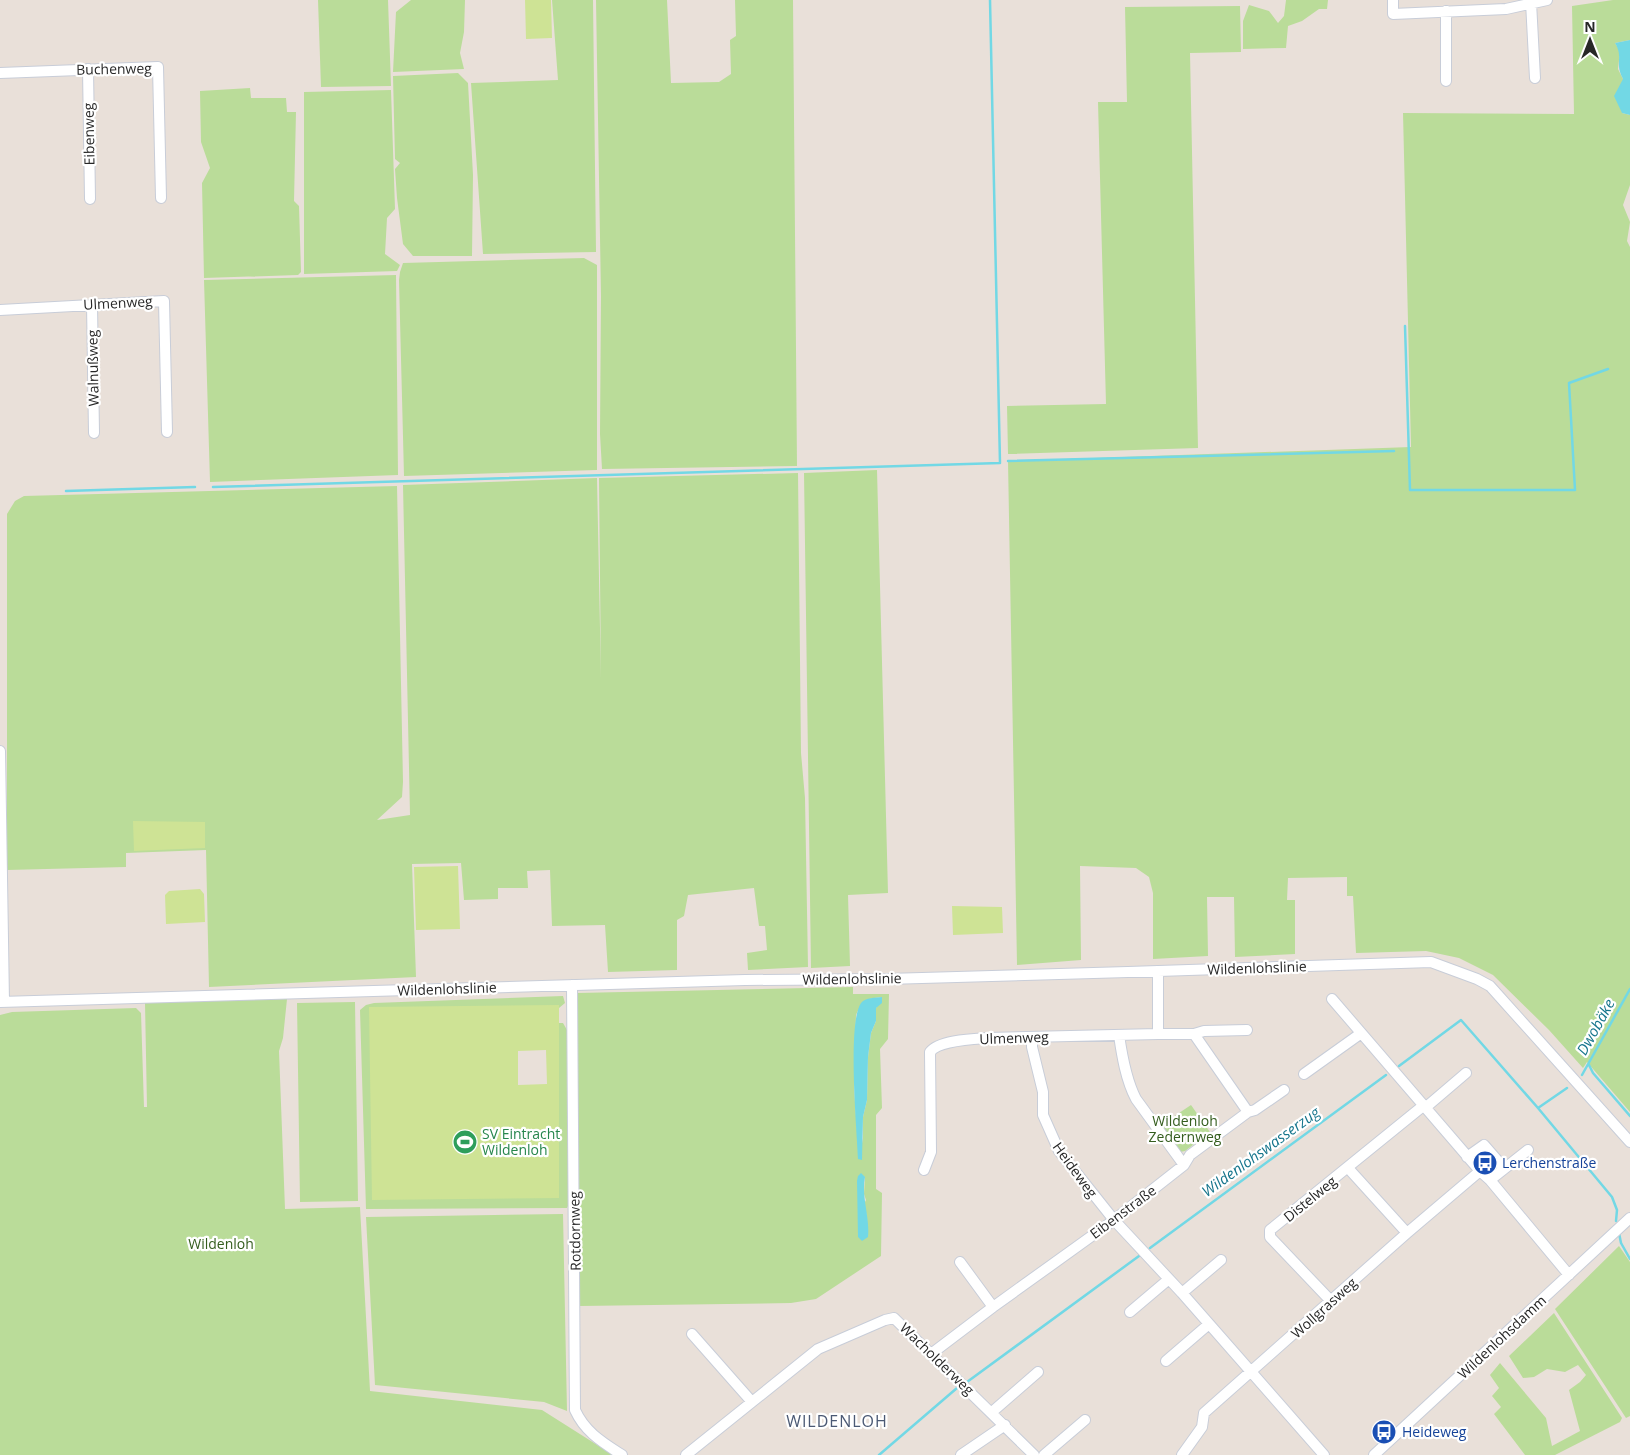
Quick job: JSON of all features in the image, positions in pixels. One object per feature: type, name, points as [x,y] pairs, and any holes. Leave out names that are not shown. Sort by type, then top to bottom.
[{"type":"street","points":[[1393,0],[1393,14],[1506,9],[1547,0]]},
{"type":"street","points":[[1531,2],[1536,78]]},
{"type":"street","points":[[1446,11],[1446,81]]},
{"type":"street","name":"Buchenweg","points":[[0,72],[158,67],[161,198]]},
{"type":"street","name":"Eibenweg","points":[[88,69],[90,199]]},
{"type":"street","name":"Ulmenweg","points":[[0,310],[164,301],[167,432]]},
{"type":"street","name":"Walnußweg","points":[[92,304],[94,433]]},
{"type":"street","points":[[0,751],[2,1002]]},
{"type":"street","name":"Wildenlohslinie","points":[[2,1002],[1431,962],[1476,978],[1490,986],[1630,1142]]},
{"type":"street","points":[[1158,971],[1158,1034],[1194,1034],[1204,1031],[1247,1030]]},
{"type":"street","name":"Rotdornweg","points":[[572,985],[575,1410],[581,1422],[594,1436],[622,1455]]},
{"type":"street","points":[[1332,999],[1360,1034],[1490,1180],[1569,1275]]},
{"type":"street","name":"Ulmenweg","points":[[924,1170],[931,1152],[930,1052],[934,1047],[966,1039],[1158,1034]]},
{"type":"street","points":[[1194,1034],[1248,1112]]},
{"type":"street","points":[[1304,1074],[1360,1034]]},
{"type":"street","points":[[1119,1035],[1131,1090],[1184,1165]]},
{"type":"street","name":"Heideweg","points":[[1032,1037],[1032,1047],[1043,1092],[1044,1115],[1051,1136],[1059,1151],[1114,1220],[1182,1292],[1324,1455]]},
{"type":"street","points":[[1424,1107],[1466,1073]]},
{"type":"street","name":"Eibenstraße","points":[[931,1354],[1114,1220],[1184,1165],[1190,1155],[1248,1112],[1255,1110],[1284,1090]]},
{"type":"street","name":"Distelweg","points":[[1331,1302],[1270,1237],[1270,1230],[1424,1107]]},
{"type":"street","points":[[1467,1156],[1484,1145],[1504,1168]]},
{"type":"street","points":[[1490,1180],[1528,1150]]},
{"type":"street","points":[[1348,1168],[1407,1233]]},
{"type":"street","name":"Wollgrasweg","points":[[1182,1455],[1202,1427],[1204,1413],[1407,1233],[1480,1171]]},
{"type":"street","name":"Wildenlohsdamm","points":[[1374,1455],[1630,1218]]},
{"type":"street","points":[[1182,1292],[1221,1260]]},
{"type":"street","points":[[960,1262],[993,1307]]},
{"type":"street","points":[[1130,1312],[1168,1279]]},
{"type":"street","name":"Wacholderweg","points":[[686,1455],[818,1349],[884,1320],[894,1318],[1034,1455]]},
{"type":"street","points":[[1166,1361],[1209,1324]]},
{"type":"street","points":[[692,1334],[752,1402]]},
{"type":"street","points":[[992,1412],[1038,1372]]},
{"type":"street","points":[[1044,1455],[1085,1420]]},
{"type":"street","points":[[961,1455],[1005,1425]]},
{"type":"green space","points":[[318,0],[388,0],[391,86],[321,87]]},
{"type":"green space","points":[[411,0],[465,0],[464,32],[460,53],[464,69],[393,72],[396,12]]},
{"type":"green space","points":[[525,0],[551,0],[552,38],[526,39]]},
{"type":"green space","points":[[552,0],[593,0],[596,252],[483,254],[471,83],[558,80]]},
{"type":"green space","points":[[596,0],[667,0],[671,83],[719,82],[731,74],[730,40],[736,36],[735,0],[793,0],[797,466],[602,469],[600,434],[601,296]]},
{"type":"green space","points":[[1286,0],[1328,0],[1327,9],[1319,9],[1302,21],[1288,26],[1286,48],[1243,49],[1243,21],[1249,5],[1269,11],[1278,23],[1284,16]]},
{"type":"green space","points":[[1613,0],[1630,0],[1630,40],[1615,43],[1620,51],[1618,69],[1623,79],[1622,113],[1630,115],[1630,185],[1623,205],[1630,222],[1627,241],[1630,247],[1630,1112],[1587,1062],[1583,1068],[1549,1030],[1493,975],[1459,958],[1426,951],[1356,953],[1353,896],[1347,896],[1347,877],[1288,878],[1287,900],[1295,900],[1295,954],[1235,957],[1234,897],[1207,897],[1208,956],[1153,959],[1153,893],[1149,877],[1136,868],[1080,866],[1081,960],[1017,965],[1008,461],[1411,447],[1403,113],[1574,114],[1572,6]]},
{"type":"green space","points":[[1240,6],[1241,52],[1190,53],[1198,448],[1008,454],[1007,406],[1106,404],[1098,102],[1127,102],[1125,7]]},
{"type":"green space","points":[[458,73],[468,83],[473,175],[472,256],[413,256],[403,244],[397,198],[395,169],[400,163],[395,159],[393,76]]},
{"type":"green space","points":[[250,88],[251,98],[286,98],[287,112],[296,112],[294,201],[299,206],[301,272],[298,275],[204,278],[202,183],[210,168],[201,142],[200,91]]},
{"type":"green space","points":[[391,90],[395,209],[387,218],[385,254],[400,265],[397,271],[304,274],[304,92]]},
{"type":"green space","points":[[584,258],[597,265],[597,470],[404,476],[399,280],[403,263]]},
{"type":"green space","points":[[396,275],[398,475],[210,482],[204,280]]},
{"type":"green space","points":[[877,470],[888,893],[848,895],[850,966],[811,968],[804,473]]},
{"type":"green space","points":[[798,473],[801,753],[805,798],[808,967],[748,970],[747,953],[767,950],[765,926],[759,926],[754,888],[688,895],[684,916],[677,920],[677,970],[608,972],[605,925],[552,926],[550,870],[527,871],[528,888],[498,888],[498,899],[464,900],[461,863],[412,864],[416,977],[209,987],[206,850],[126,853],[126,867],[7,870],[7,514],[15,501],[24,496],[397,486],[403,782],[402,797],[377,820],[410,815],[403,485],[597,478],[601,678],[599,478]]},
{"type":"green space","points":[[133,821],[205,822],[205,848],[134,851]]},
{"type":"green space","points":[[458,866],[460,929],[416,930],[414,867]]},
{"type":"green space","points":[[200,889],[204,894],[205,922],[166,924],[165,895],[169,891]]},
{"type":"green space","points":[[952,906],[1002,907],[1003,933],[953,935]]},
{"type":"green space","points":[[853,987],[853,994],[889,994],[888,1039],[880,1049],[882,1108],[876,1115],[876,1189],[882,1193],[881,1256],[816,1299],[791,1303],[580,1306],[577,993]],"holes":[[[882,997],[876,1008],[876,1021],[871,1033],[868,1057],[867,1100],[863,1117],[863,1138],[859,1159],[854,1088],[856,1015],[865,1001]],[[858,1176],[865,1177],[864,1194],[866,1200],[864,1204],[867,1217],[858,1237]]]},
{"type":"green space","points":[[563,996],[565,1003],[559,1008],[382,1010],[547,1194],[557,1023],[563,1023],[567,1030],[569,1204],[567,1208],[366,1209],[360,1010],[366,1005],[374,1003]]},
{"type":"green space","name":"Wildenloh","points":[[287,999],[283,1038],[279,1051],[285,1209],[360,1207],[370,1391],[542,1410],[613,1455],[0,1455],[0,1015],[12,1012],[136,1008],[141,1013],[144,1107],[147,1107],[145,1003]]},
{"type":"green space","points":[[355,1002],[358,1201],[300,1202],[297,1003]]},
{"type":"green space","name":"SV Eintracht Wildenloh","points":[[559,1005],[559,1198],[372,1200],[369,1007]],"holes":[[[546,1050],[547,1084],[518,1085],[518,1051]]]},
{"type":"green space","name":"Wildenloh Zedernweg","points":[[1191,1105],[1210,1132],[1185,1151],[1180,1152],[1161,1125]]},
{"type":"green space","points":[[563,1214],[567,1411],[544,1402],[375,1385],[366,1217]]},
{"type":"green space","points":[[1619,1246],[1630,1262],[1630,1416],[1626,1418],[1555,1309]]},
{"type":"green space","points":[[1554,1313],[1622,1418],[1620,1422],[1555,1455],[1525,1455],[1494,1414],[1501,1407],[1492,1396],[1499,1388],[1490,1375],[1500,1363],[1546,1418],[1552,1446],[1580,1431],[1569,1390],[1586,1375],[1578,1365],[1565,1372],[1547,1369],[1534,1377],[1523,1378],[1509,1356]]},
{"type":"water","points":[[1630,40],[1630,115],[1622,113],[1614,96],[1623,79],[1619,68],[1618,48],[1615,43]]},
{"type":"water","points":[[882,997],[882,1003],[876,1008],[876,1021],[871,1033],[868,1057],[867,1100],[863,1117],[862,1160],[858,1159],[854,1032],[861,1003],[868,999]]},
{"type":"water","points":[[861,1173],[865,1177],[864,1192],[868,1222],[868,1237],[862,1241],[858,1237],[857,1181]]},
{"type":"waterway","points":[[213,487],[1000,463],[990,0]]},
{"type":"waterway","points":[[1405,326],[1410,490],[1575,490],[1569,383],[1608,369]]},
{"type":"waterway","points":[[1008,461],[1394,451]]},
{"type":"waterway","points":[[66,491],[195,487]]},
{"type":"waterway","name":"Dwobäke","points":[[1582,1075],[1630,989]]},
{"type":"waterway","name":"Wildenlohswasserzug","points":[[1399,1066],[1461,1020],[1538,1108]]},
{"type":"waterway","points":[[1589,1065],[1593,1073],[1630,1116]]},
{"type":"waterway","name":"Wildenlohswasserzug","points":[[1150,1248],[1386,1075]]},
{"type":"waterway","name":"Dwobäke","points":[[1567,1088],[1538,1108],[1612,1197],[1617,1210],[1616,1221]]},
{"type":"waterway","name":"Dwobäke","points":[[1619,1233],[1621,1243],[1630,1259]]},
{"type":"waterway","name":"Wildenlohswasserzug","points":[[967,1382],[1139,1256]]},
{"type":"waterway","name":"Wildenlohswasserzug","points":[[879,1455],[957,1388]]},
{"type":"place","name":"SV Eintracht Wildenloh","points":[[465,1142]]},
{"type":"place","name":"Lerchenstraße","points":[[1485,1163]]},
{"type":"place","name":"Heideweg","points":[[1384,1432]]},
{"type":"district","name":"WILDENLOH","points":[[837,1421]]}]
